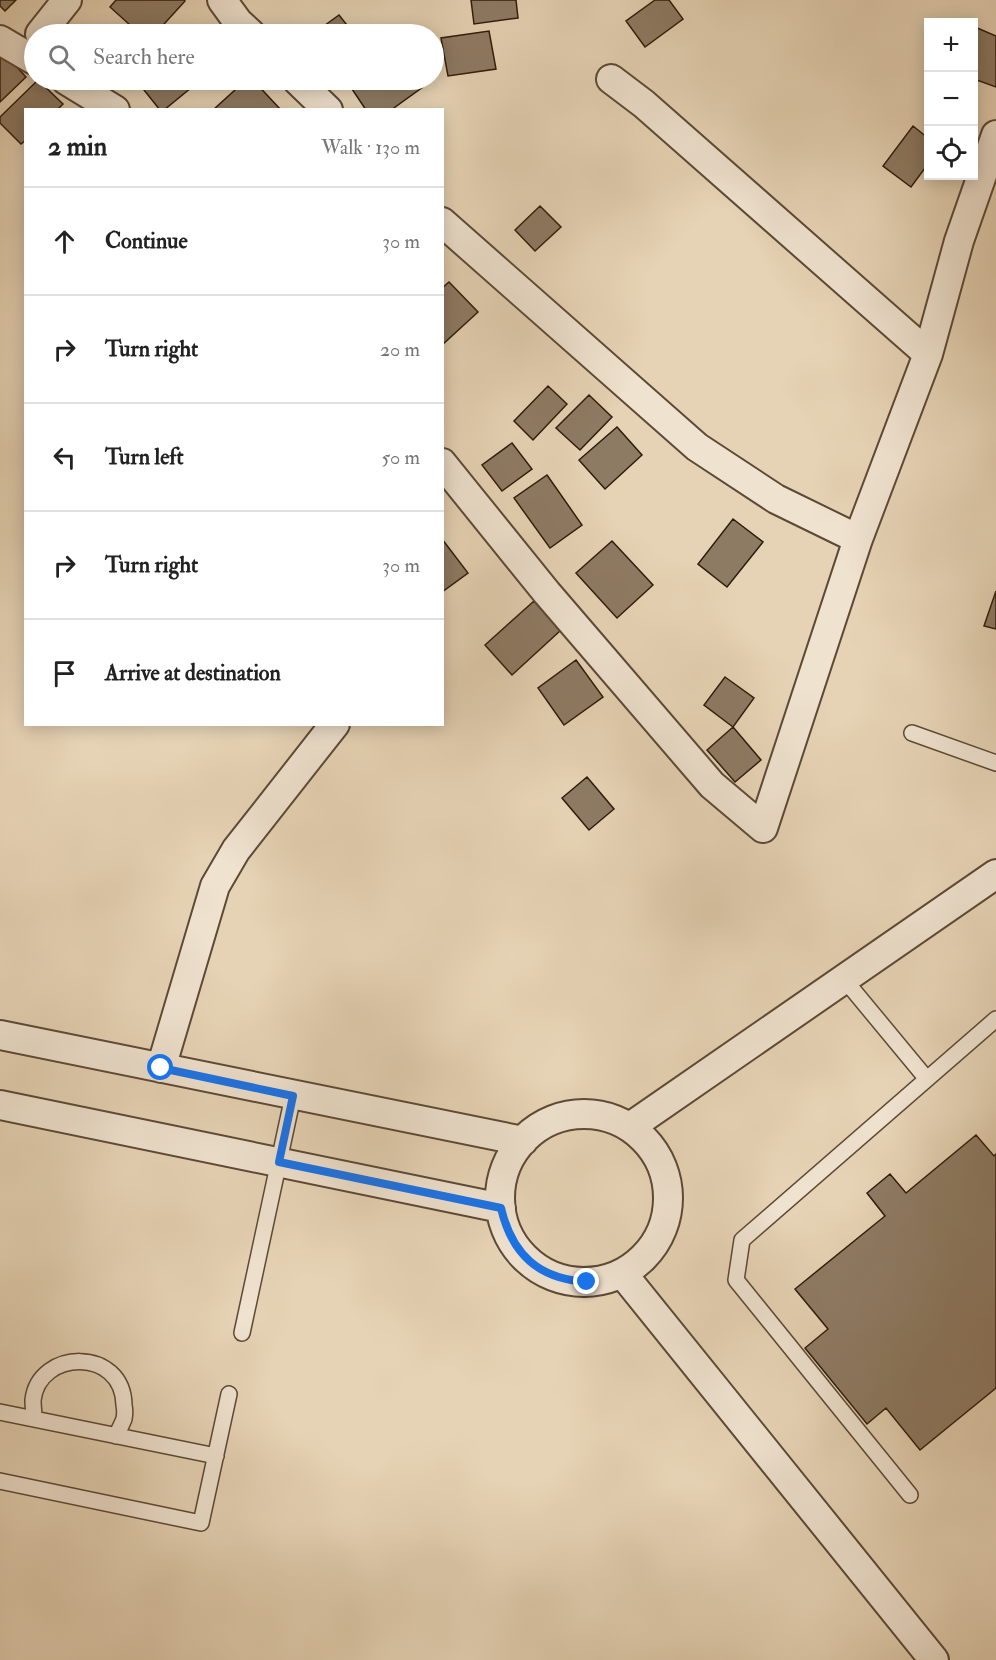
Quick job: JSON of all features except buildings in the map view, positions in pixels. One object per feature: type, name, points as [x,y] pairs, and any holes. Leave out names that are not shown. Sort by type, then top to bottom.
[{"type":"street","points":[[50,24],[67,0]]},
{"type":"street","points":[[222,0],[240,24]]},
{"type":"street","points":[[0,40],[24,46]]},
{"type":"street","points":[[611,79],[644,104],[928,354]]},
{"type":"street","points":[[82,90],[112,108]]},
{"type":"street","points":[[307,90],[326,108]]},
{"type":"street","points":[[444,465],[547,593],[712,785],[763,828],[858,539],[928,354],[959,241],[996,135]]},
{"type":"street","points":[[444,224],[697,447],[776,499],[858,539]]},
{"type":"street","points":[[161,1068],[215,886],[236,850],[333,726]]},
{"type":"street","points":[[630,1127],[996,874]]},
{"type":"street","points":[[0,1035],[523,1141]]},
{"type":"street","points":[[0,1105],[501,1208]]},
{"type":"street","points":[[599,1115],[630,1127],[657,1155],[665,1173],[669,1192],[662,1231],[652,1248],[639,1262],[622,1273],[587,1282],[570,1281],[553,1276],[530,1262],[512,1242],[501,1208],[501,1190],[505,1172],[512,1156],[523,1141],[536,1130],[566,1116],[599,1115]]},
{"type":"street","points":[[622,1273],[934,1660]]},
{"type":"lane","points":[[912,733],[996,763]]},
{"type":"lane","points":[[843,979],[926,1078]]},
{"type":"lane","points":[[910,1496],[736,1280],[741,1240],[996,1019]]},
{"type":"lane","points":[[242,1333],[293,1096]]},
{"type":"lane","points":[[34,1419],[33,1399],[42,1380],[52,1370],[67,1363],[92,1362],[113,1375],[124,1395],[125,1417],[116,1436]]},
{"type":"lane","points":[[0,1481],[201,1523],[229,1394]]},
{"type":"lane","points":[[0,1412],[216,1456]]},
{"type":"route","points":[[161,1068],[293,1096],[279,1162],[501,1208],[512,1242],[523,1256],[553,1276],[570,1281],[587,1282]]}]
